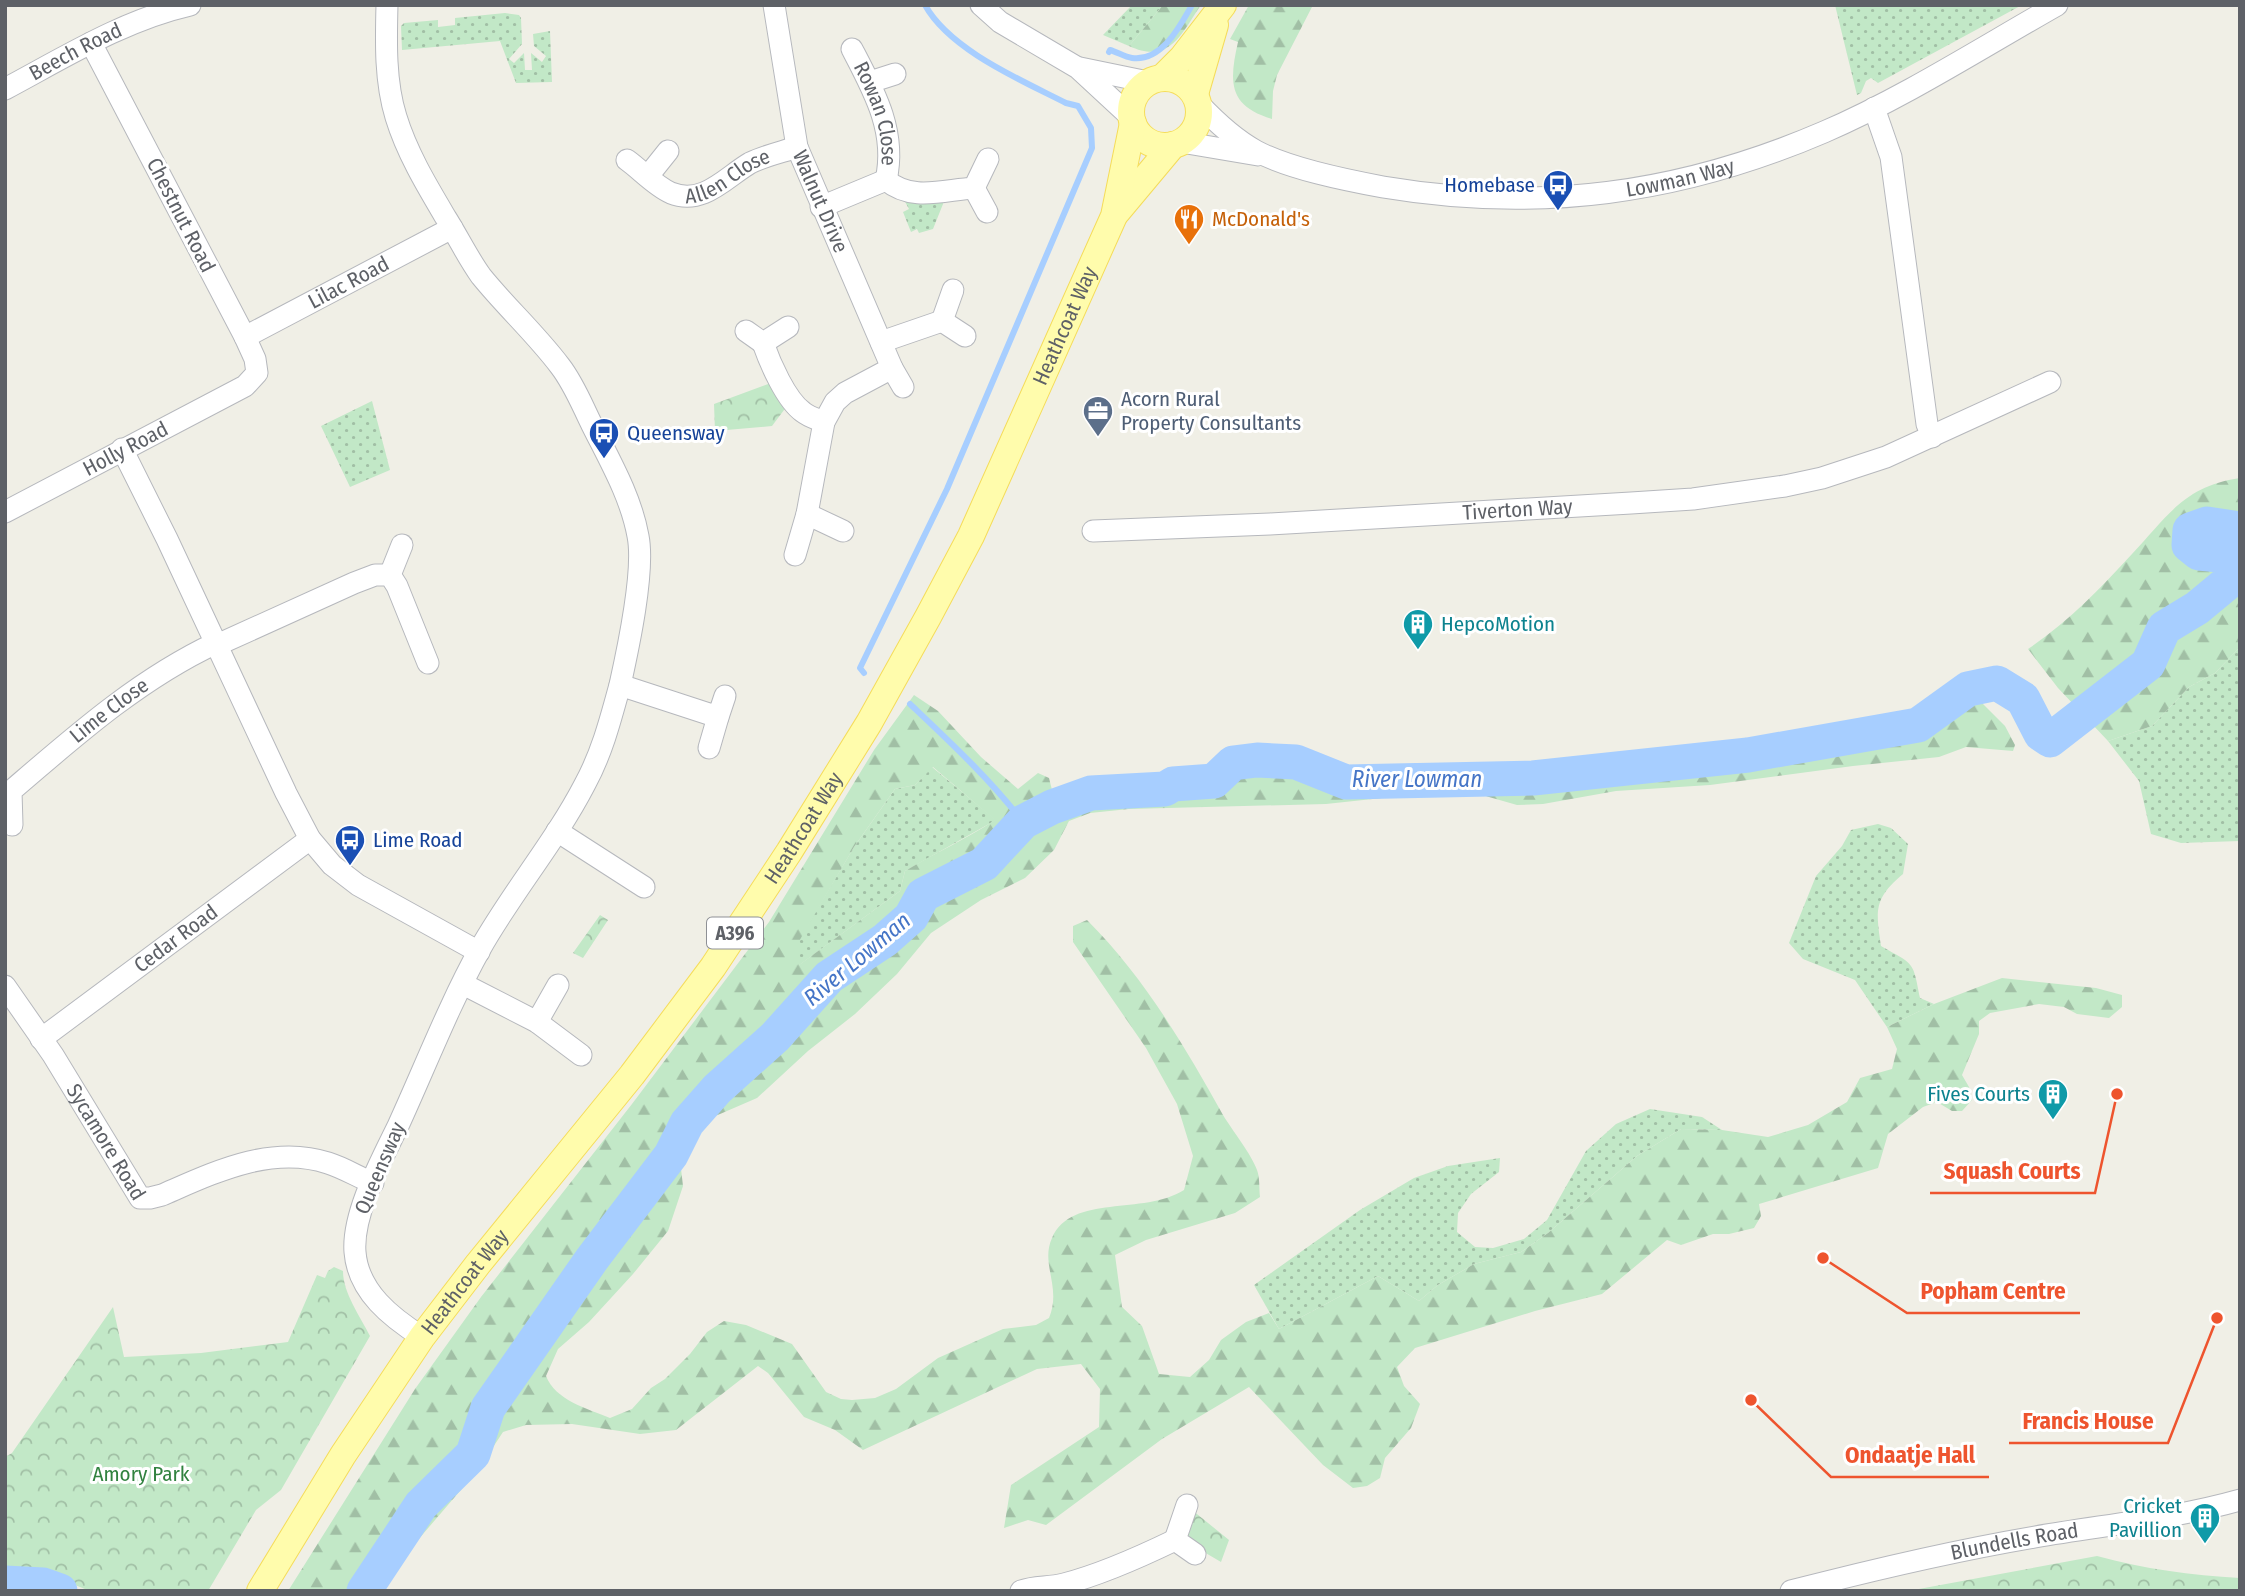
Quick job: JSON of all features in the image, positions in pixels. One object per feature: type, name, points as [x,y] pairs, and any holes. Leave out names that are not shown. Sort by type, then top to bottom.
[{"type":"main road","points":[[1220,9],[1197,99],[1200,115],[1197,126],[1190,136],[1177,144],[1154,144],[1145,139],[1132,120],[1134,97],[1182,58],[1220,9]]},
{"type":"main road","points":[[1155,80],[1181,81],[1197,99]]},
{"type":"main road","name":"Heathcoat Way","points":[[260,1591],[343,1455],[422,1337],[618,1093],[713,967],[837,775],[929,617],[971,536],[1114,216],[1132,120]]},
{"type":"main road","name":"Heathcoat Way","points":[[1114,216],[1177,144]]},
{"type":"street","name":"Beech Road","points":[[5,89],[151,11],[190,5]]},
{"type":"street","name":"Queensway","points":[[387,5],[388,72],[396,117],[412,158],[479,272],[501,300],[531,329],[573,385],[627,497],[639,540],[629,640],[620,685],[598,757],[585,785],[557,831],[510,898],[479,952],[373,1183],[356,1226],[356,1261],[372,1297],[422,1337]]},
{"type":"street","name":"Walnut Drive","points":[[774,5],[797,147],[892,368],[903,387]]},
{"type":"street","points":[[981,5],[1000,22],[1078,68],[1132,120]]},
{"type":"street","name":"Lowman Way","points":[[1197,99],[1216,122],[1253,149],[1324,174],[1418,193],[1459,197],[1560,198],[1609,193],[1745,164],[1825,132],[1874,108],[2057,5]]},
{"type":"street","name":"Chestnut Road","points":[[90,43],[245,337],[257,368],[253,379],[245,386]]},
{"type":"street","name":"Rowan Close","points":[[852,49],[882,110],[891,154],[886,180]]},
{"type":"street","points":[[1078,68],[1155,80]]},
{"type":"street","points":[[870,82],[895,74]]},
{"type":"street","points":[[1874,108],[1891,157],[1909,307],[1927,424],[1932,437]]},
{"type":"street","name":"Lowman Way","points":[[1177,144],[1268,156]]},
{"type":"street","name":"Allen Close","points":[[627,160],[673,194],[698,195],[710,191],[752,162],[797,147]]},
{"type":"street","points":[[648,176],[668,150]]},
{"type":"street","points":[[988,159],[974,188],[988,212]]},
{"type":"street","name":"Rowan Close","points":[[886,180],[895,187],[919,194],[974,188]]},
{"type":"street","name":"Rowan Close","points":[[821,207],[886,180]]},
{"type":"street","name":"Lilac Road","points":[[245,337],[452,228]]},
{"type":"street","points":[[942,321],[953,290]]},
{"type":"street","points":[[881,342],[942,321]]},
{"type":"street","points":[[942,321],[965,335]]},
{"type":"street","points":[[788,327],[755,337],[793,402],[804,413],[824,422]]},
{"type":"street","points":[[795,555],[807,514],[824,422],[835,402],[845,393],[892,368]]},
{"type":"street","name":"Tiverton Way","points":[[1093,531],[1270,524],[1693,499],[1785,486],[1822,478],[1885,457],[2050,382]]},
{"type":"street","name":"Holly Road","points":[[5,512],[245,386]]},
{"type":"street","points":[[122,449],[310,839],[332,865],[358,885],[479,952]]},
{"type":"street","points":[[807,514],[844,531]]},
{"type":"street","points":[[402,545],[390,575],[428,663]]},
{"type":"street","name":"Lime Close","points":[[12,825],[8,791],[156,675],[216,644],[354,583],[375,575],[390,575]]},
{"type":"street","points":[[620,685],[718,717]]},
{"type":"street","points":[[709,748],[725,696]]},
{"type":"street","points":[[557,831],[644,887]]},
{"type":"street","name":"Cedar Road","points":[[41,1039],[310,839]]},
{"type":"street","points":[[463,984],[537,1022],[581,1055]]},
{"type":"street","points":[[537,1022],[558,985]]},
{"type":"street","name":"Sycamore Road","points":[[5,986],[140,1198],[162,1195],[227,1167],[276,1157],[299,1157],[328,1162],[373,1183]]},
{"type":"street","name":"Blundells Road","points":[[1791,1591],[1951,1552],[2165,1518],[2240,1500]]},
{"type":"street","points":[[1021,1591],[1064,1584],[1145,1555],[1175,1540],[1187,1505]]},
{"type":"street","points":[[1175,1540],[1195,1554]]},
{"type":"green space","points":[[1132,5],[1163,5],[1129,46],[1103,35]]},
{"type":"green space","points":[[1163,5],[1201,5],[1180,36],[1165,49],[1143,51],[1129,46]]},
{"type":"green space","points":[[1249,5],[1313,5],[1277,75],[1273,91],[1272,119],[1247,107],[1235,91],[1233,69],[1238,42],[1230,39]]},
{"type":"green space","points":[[1835,5],[2022,5],[1878,83],[1871,78],[1857,95]]},
{"type":"green space","points":[[505,13],[519,15],[521,18],[522,44],[509,59],[514,63],[524,53],[525,70],[532,70],[531,53],[542,62],[546,56],[534,46],[533,34],[550,31],[552,82],[516,83],[500,41],[402,50],[401,26],[404,23],[438,20],[438,27],[455,25],[455,18]]},
{"type":"green space","points":[[903,198],[945,199],[933,229],[919,233],[917,229],[911,232],[903,212],[909,209]]},
{"type":"green space","points":[[771,383],[787,406],[772,426],[715,431],[714,404]]},
{"type":"green space","points":[[372,401],[390,470],[350,487],[321,426]]},
{"type":"green space","points":[[2240,478],[2240,647],[2215,673],[2189,687],[2152,726],[2108,741],[2058,688],[2028,649],[2083,605],[2178,505],[2205,488]]},
{"type":"green space","points":[[2240,647],[2240,841],[2181,843],[2151,834],[2139,781],[2108,741],[2152,726],[2189,687],[2215,673]]},
{"type":"green space","points":[[914,695],[938,711],[981,757],[1018,789],[1038,773],[1049,778],[1053,794],[1063,810],[1082,801],[1157,798],[1174,792],[1226,784],[1241,771],[1284,768],[1347,786],[1521,786],[1788,756],[1904,735],[1936,724],[1956,707],[1980,701],[2005,726],[2015,745],[2013,751],[1966,747],[1939,757],[1710,785],[1616,791],[1543,804],[1517,805],[1475,793],[1438,792],[1326,804],[1129,809],[1090,813],[1069,821],[1054,850],[1025,878],[981,900],[931,933],[897,974],[855,1014],[808,1051],[757,1098],[697,1124],[680,1160],[683,1186],[668,1231],[589,1322],[558,1349],[546,1376],[557,1391],[582,1407],[610,1418],[632,1409],[651,1388],[665,1379],[690,1354],[707,1332],[724,1321],[746,1325],[792,1344],[826,1392],[841,1399],[875,1398],[896,1389],[938,1358],[1003,1329],[1036,1325],[1049,1318],[1053,1296],[1049,1248],[1052,1238],[1062,1224],[1075,1215],[1167,1198],[1184,1190],[1193,1156],[1177,1104],[1146,1048],[1073,942],[1073,926],[1087,920],[1127,965],[1162,1013],[1251,1157],[1258,1173],[1260,1197],[1235,1213],[1146,1240],[1115,1255],[1122,1307],[1142,1326],[1159,1374],[1190,1377],[1209,1360],[1221,1340],[1246,1322],[1269,1313],[1279,1329],[1378,1276],[1419,1301],[1438,1285],[1474,1264],[1521,1252],[1548,1233],[1637,1156],[1681,1129],[1722,1130],[1768,1137],[1808,1125],[1847,1102],[1860,1078],[1892,1069],[1897,1049],[1887,1027],[1934,1004],[2002,978],[2096,988],[2122,995],[2122,1007],[2109,1018],[2077,1014],[2064,1007],[2039,1004],[1990,1013],[1979,1021],[1979,1034],[1962,1075],[1972,1100],[1962,1111],[1952,1111],[1937,1102],[1923,1107],[1888,1134],[1878,1168],[1759,1204],[1761,1216],[1754,1228],[1729,1234],[1713,1234],[1681,1245],[1667,1240],[1602,1294],[1535,1311],[1415,1348],[1397,1367],[1404,1386],[1420,1404],[1411,1428],[1385,1458],[1380,1478],[1367,1486],[1353,1488],[1323,1465],[1249,1387],[1162,1439],[1046,1525],[1028,1520],[1004,1528],[1011,1485],[1099,1427],[1100,1389],[1081,1364],[1037,1369],[863,1450],[835,1430],[804,1417],[768,1373],[758,1366],[676,1430],[640,1434],[572,1424],[526,1425],[503,1432],[478,1470],[411,1548],[383,1591],[288,1591],[415,1389],[481,1297],[632,1104],[769,922],[874,750]],"holes":[[[933,767],[995,820],[905,871],[900,891],[799,965],[798,943],[854,847],[895,789],[915,785]]]},
{"type":"green space","points":[[932,767],[996,820],[905,871],[900,891],[798,966],[797,943],[854,847],[895,789],[915,785]]},
{"type":"green space","points":[[1878,824],[1891,828],[1908,844],[1903,874],[1886,891],[1879,906],[1881,946],[1910,965],[1916,977],[1920,998],[1934,1004],[1887,1027],[1855,980],[1803,959],[1789,943],[1816,876],[1842,846],[1851,830]]},
{"type":"green space","points":[[600,915],[608,920],[583,958],[573,953]]},
{"type":"green space","points":[[1650,1109],[1702,1117],[1722,1130],[1681,1129],[1637,1156],[1548,1233],[1521,1252],[1474,1264],[1438,1285],[1419,1301],[1378,1276],[1279,1329],[1254,1285],[1360,1210],[1414,1178],[1448,1166],[1500,1158],[1499,1172],[1471,1194],[1458,1213],[1457,1232],[1475,1247],[1493,1248],[1524,1239],[1547,1220],[1586,1151],[1616,1124]]},
{"type":"green space","name":"Amory Park","points":[[334,1267],[343,1271],[349,1296],[370,1336],[281,1490],[256,1510],[208,1591],[90,1591],[47,1574],[5,1569],[5,1457],[12,1453],[113,1307],[124,1357],[201,1353],[288,1342],[317,1275],[325,1278],[328,1271]]},
{"type":"green space","points":[[1192,1510],[1229,1540],[1221,1562],[1192,1545],[1183,1526]]},
{"type":"green space","points":[[2097,1556],[2168,1571],[2240,1578],[2240,1591],[1908,1591]]},
{"type":"waterway","points":[[864,673],[860,668],[947,489],[1092,148],[1091,128],[1078,106],[1028,84],[969,50],[936,21],[925,5]]},
{"type":"waterway","points":[[1109,52],[1110,50],[1127,57],[1143,58],[1161,49],[1182,23],[1192,5]]},
{"type":"waterway","name":"River Lowman","points":[[364,1591],[421,1505],[473,1454],[488,1408],[592,1259],[671,1155],[687,1123],[717,1089],[775,1037],[829,977],[885,940],[911,917],[923,895],[984,864],[1023,822],[1052,807],[1091,793],[1165,789],[1173,784],[1214,781],[1233,763],[1257,760],[1296,762],[1346,782],[1533,778],[1748,755],[1918,725],[1968,689],[1997,683],[2023,699],[2041,734],[2050,740],[2148,664],[2164,628],[2197,608],[2232,579],[2237,565],[2230,556],[2199,553],[2189,545],[2190,530],[2207,524],[2240,529]]},
{"type":"waterway","points":[[910,704],[983,776],[1023,822]]},
{"type":"waterway","name":"River Lowman","points":[[5,1583],[43,1585],[60,1591]]},
{"type":"place","name":"Homebase","points":[[1558,212]]},
{"type":"place","name":"McDonald's","points":[[1189,246]]},
{"type":"place","name":"Acorn Rural Property Consultants","points":[[1098,438]]},
{"type":"place","name":"Queensway","points":[[604,460]]},
{"type":"place","name":"HepcoMotion","points":[[1418,651]]},
{"type":"place","name":"Lime Road","points":[[350,867]]},
{"type":"place","name":"Squash Courts","points":[[2117,1094]]},
{"type":"place","name":"Fives Courts","points":[[2053,1121]]},
{"type":"place","name":"Popham Centre","points":[[1823,1258]]},
{"type":"place","name":"Francis House","points":[[2217,1318]]},
{"type":"place","name":"Ondaatje Hall","points":[[1751,1400]]},
{"type":"place","name":"Cricket Pavillion","points":[[2205,1545]]}]
